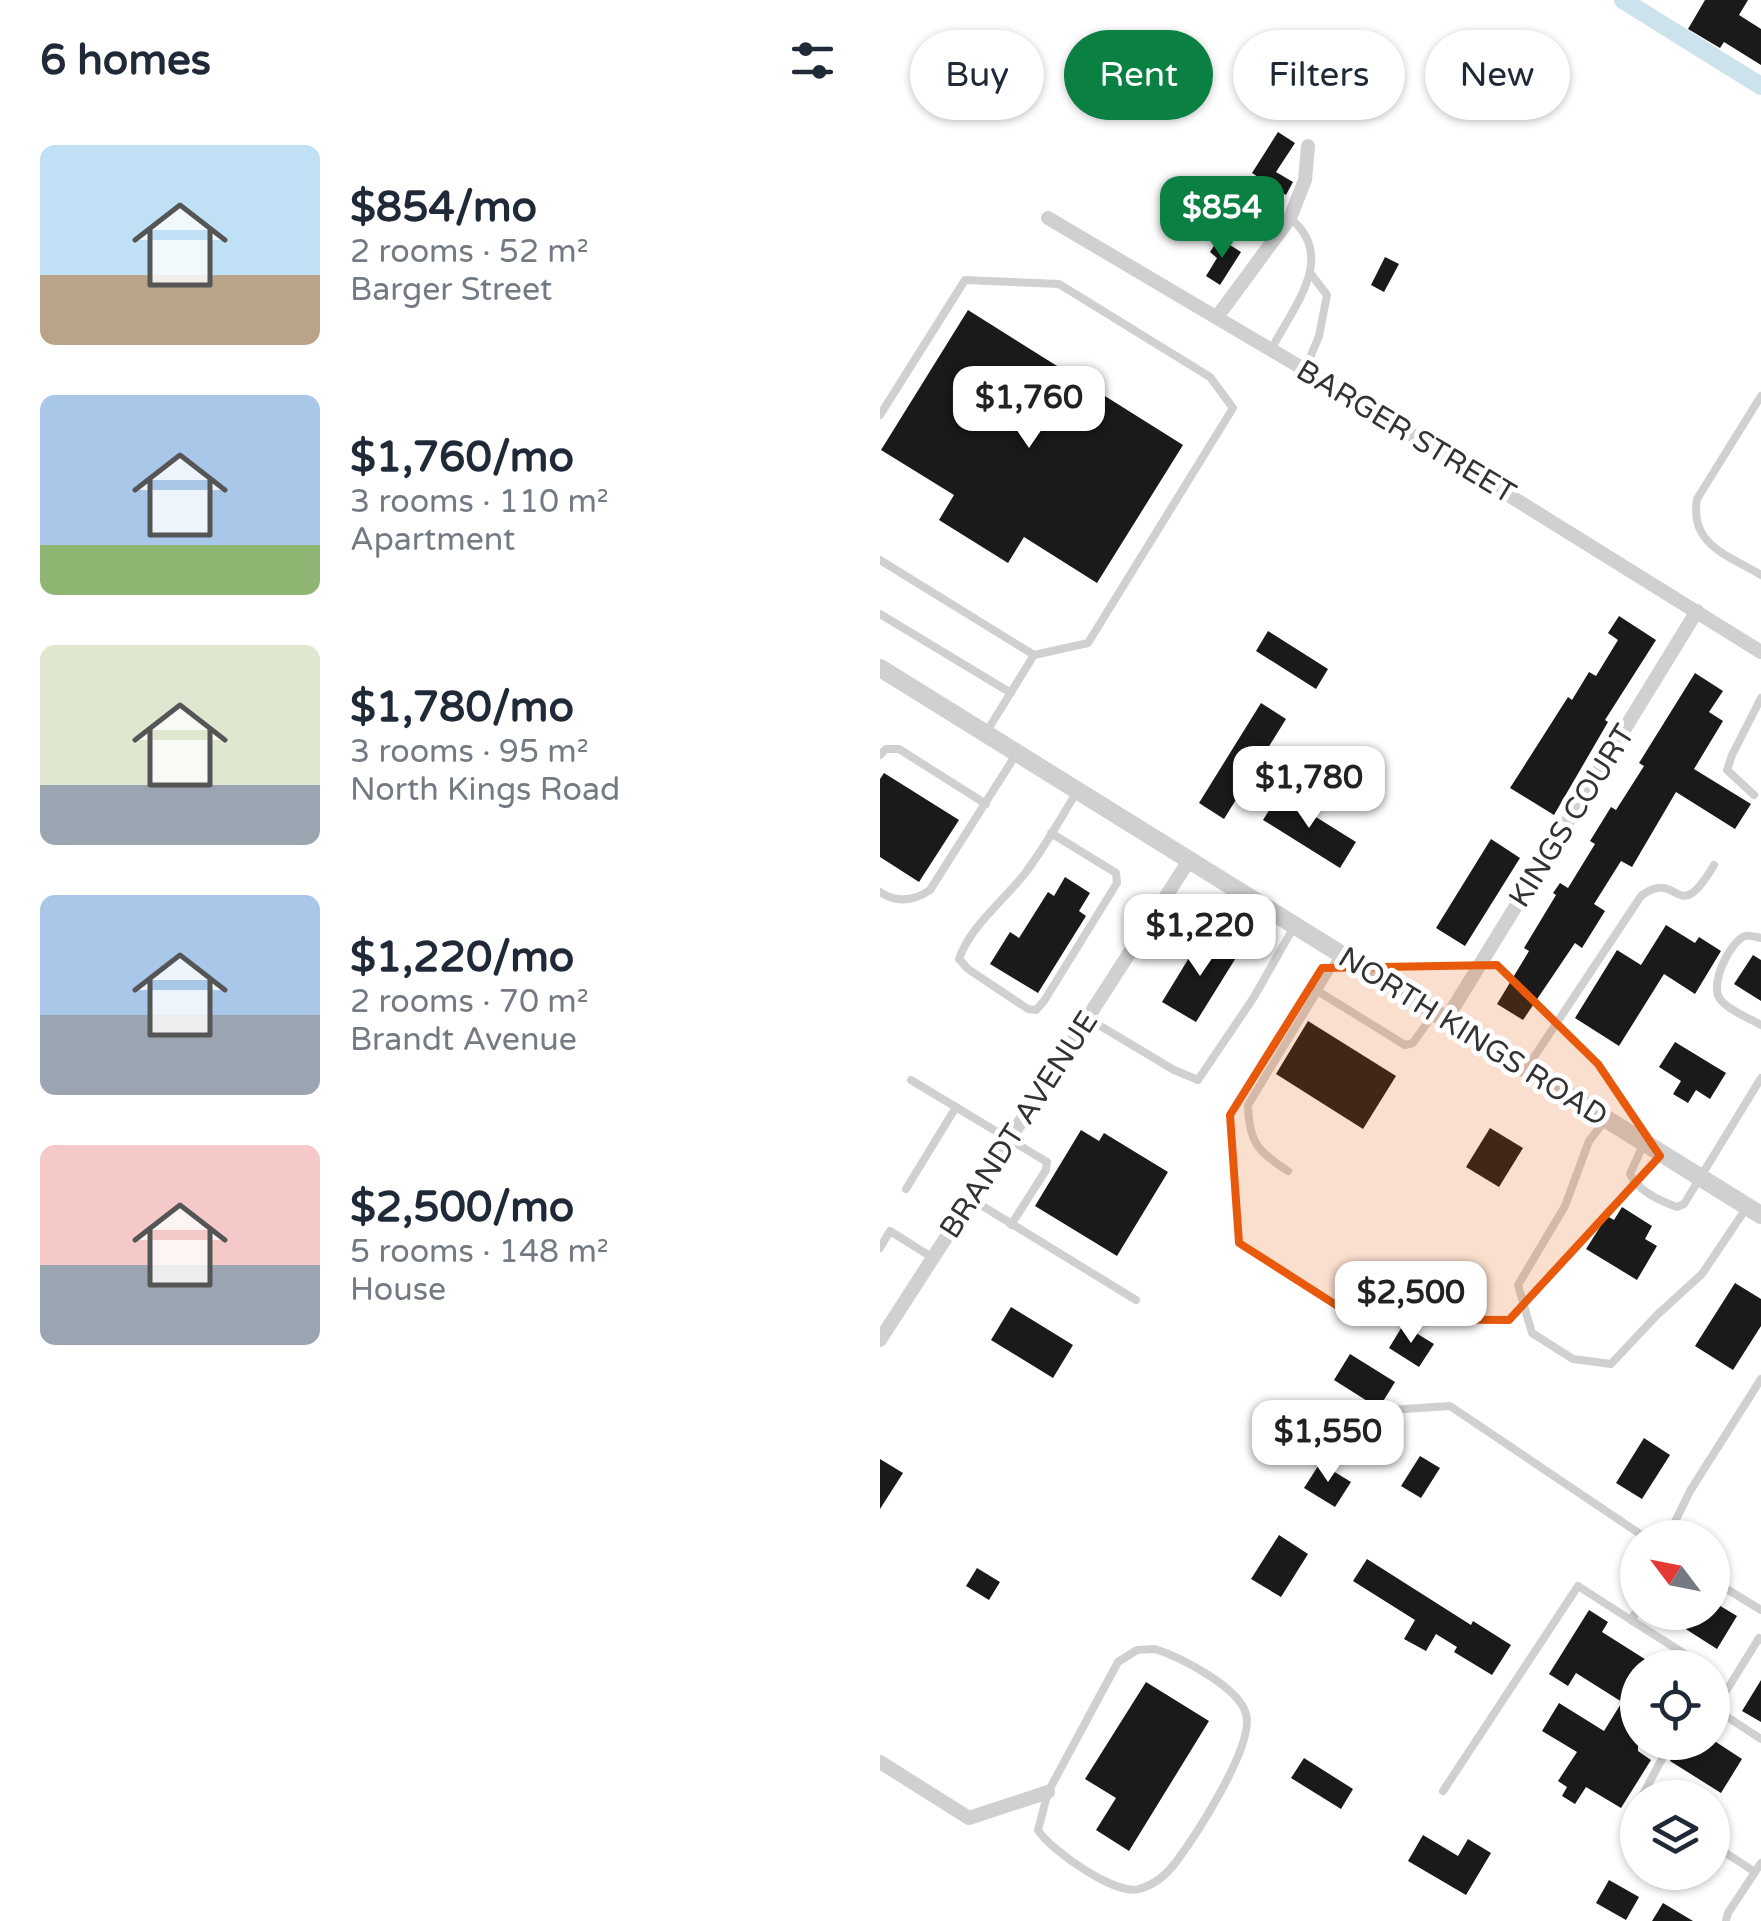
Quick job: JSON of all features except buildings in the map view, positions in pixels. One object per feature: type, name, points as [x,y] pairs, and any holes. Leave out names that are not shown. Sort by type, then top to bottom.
[{"type":"street","points":[[1217,317],[1290,218],[1305,180],[1308,146]]},
{"type":"street","name":"BARGER STREET","points":[[1048,218],[1305,370],[1761,652]]},
{"type":"street","name":"KINGS COURT","points":[[1440,1017],[1698,611]]},
{"type":"street","name":"NORTH KINGS ROAD","points":[[880,668],[1754,1211]]},
{"type":"street","name":"BRANDT AVENUE","points":[[880,1340],[1190,859]]},
{"type":"street","points":[[880,1762],[969,1818],[1048,1792]]},
{"type":"lane","points":[[1271,350],[1311,274],[1314,254],[1305,230],[1290,218]]},
{"type":"lane","points":[[1305,370],[1319,336],[1327,295],[1311,274]]},
{"type":"lane","points":[[880,415],[965,280],[1059,284],[1210,377],[1232,408],[1088,643],[1034,655],[880,560]]},
{"type":"lane","points":[[1761,396],[1697,499],[1695,512],[1704,540],[1761,575]]},
{"type":"lane","points":[[880,614],[1011,692]]},
{"type":"lane","points":[[986,733],[1034,655]]},
{"type":"lane","points":[[1754,795],[1727,770],[1761,698]]},
{"type":"lane","points":[[880,755],[886,749],[899,750],[986,804]]},
{"type":"lane","points":[[880,892],[891,899],[908,900],[930,890],[1017,753]]},
{"type":"lane","points":[[1050,833],[1116,873],[1117,883],[1036,1010],[1028,1009],[959,959],[963,947],[1025,874],[1050,833],[1078,790]]},
{"type":"lane","points":[[1526,1070],[1641,896],[1653,887],[1690,896],[1698,891],[1714,865]]},
{"type":"lane","points":[[1087,1018],[1198,1080],[1254,997],[1294,925]]},
{"type":"lane","points":[[1761,938],[1748,935],[1739,940],[1717,974],[1716,989],[1720,1000],[1761,1025]]},
{"type":"lane","points":[[1288,1171],[1261,1154],[1248,1130],[1248,1104],[1340,954]]},
{"type":"lane","points":[[1316,990],[1405,1045],[1413,1043],[1440,1017]]},
{"type":"lane","points":[[1644,1142],[1630,1174],[1634,1184],[1664,1202],[1677,1207],[1684,1204],[1761,1078]]},
{"type":"lane","points":[[911,1080],[1048,1162],[1012,1226]]},
{"type":"lane","points":[[906,1189],[956,1106]]},
{"type":"lane","points":[[1606,1119],[1589,1142],[1565,1206],[1518,1284],[1532,1333],[1573,1359],[1611,1364],[1656,1315],[1702,1274],[1754,1211]]},
{"type":"lane","points":[[971,1199],[1136,1300]]},
{"type":"lane","points":[[880,1225],[933,1258]]},
{"type":"lane","points":[[880,1248],[890,1231]]},
{"type":"lane","points":[[1676,1520],[1761,1379]]},
{"type":"lane","points":[[1374,1411],[1450,1406],[1620,1520]]},
{"type":"lane","points":[[1443,1791],[1578,1586],[1620,1613]]},
{"type":"lane","points":[[1730,1591],[1761,1610]]},
{"type":"lane","points":[[1647,1630],[1679,1650]]},
{"type":"lane","points":[[1761,1640],[1758,1638],[1715,1710],[1761,1739]]},
{"type":"lane","points":[[1155,1649],[1176,1656],[1231,1692],[1246,1711],[1248,1733],[1240,1756],[1174,1865],[1153,1884],[1134,1891],[1114,1886],[1047,1844],[1038,1830],[1048,1792],[1118,1662],[1137,1650],[1155,1649]]},
{"type":"lane","points":[[1726,1921],[1758,1867],[1730,1853]]},
{"type":"highlighted area","points":[[1497,965],[1598,1064],[1660,1156],[1509,1320],[1358,1319],[1239,1243],[1230,1115],[1322,968]]},
{"type":"waterway","points":[[1623,0],[1761,86]]}]
